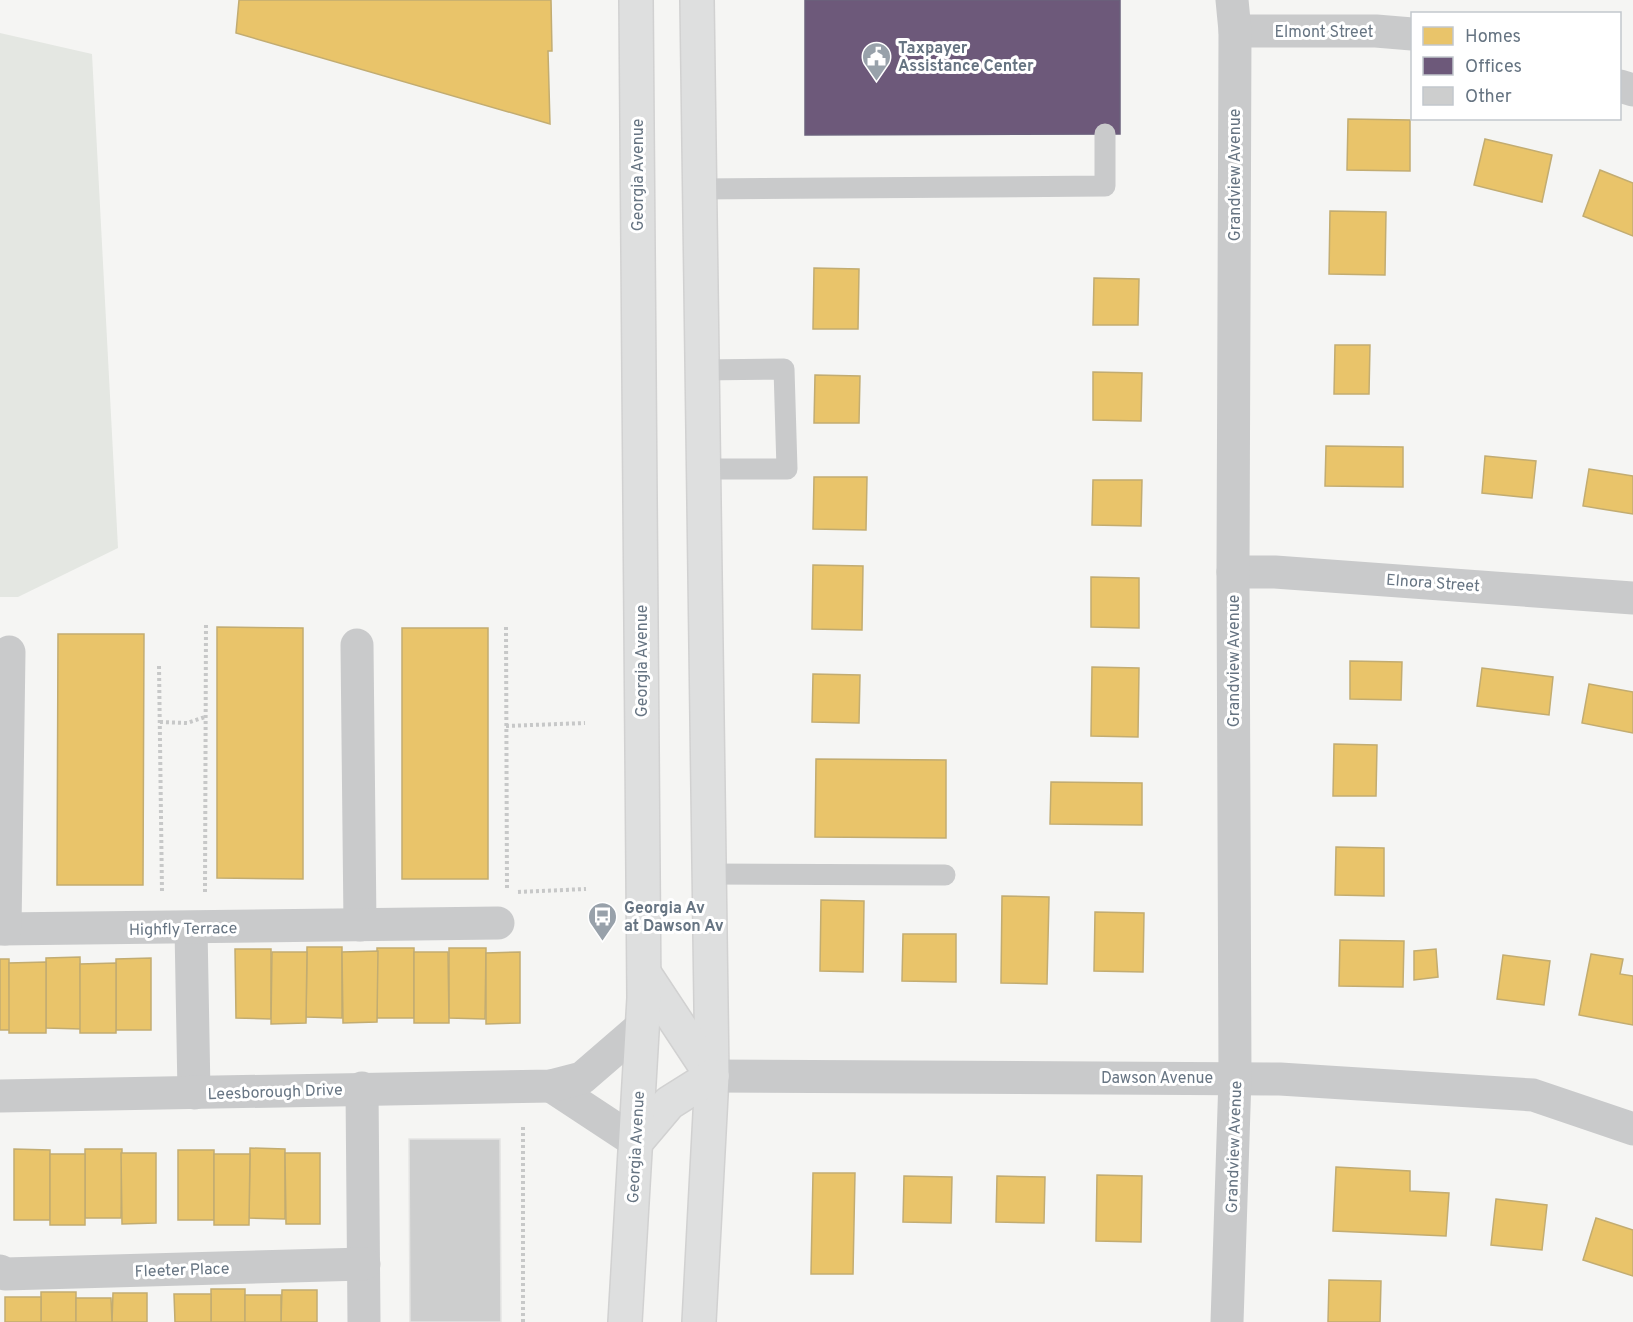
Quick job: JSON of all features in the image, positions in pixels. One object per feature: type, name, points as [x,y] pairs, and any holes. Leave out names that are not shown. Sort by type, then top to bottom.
[{"type":"main road","name":"Georgia Avenue","points":[[625,1322],[644,974],[636,0]]},
{"type":"main road","points":[[697,0],[700,370],[712,1076],[699,1322]]},
{"type":"main road","points":[[644,974],[712,1076]]},
{"type":"main road","points":[[636,1142],[669,1103],[712,1076]]},
{"type":"street","name":"Elmont Street","points":[[1233,16],[1411,34]]},
{"type":"street","name":"Grandview Avenue","points":[[1227,1322],[1235,1078],[1233,16]]},
{"type":"street","name":"Elnora Street","points":[[1233,572],[1298,573],[1633,598]]},
{"type":"street","points":[[357,645],[360,925]]},
{"type":"street","name":"Highfly Terrace","points":[[9,652],[3,929],[360,925],[503,908]]},
{"type":"street","points":[[191,928],[194,1093]]},
{"type":"street","name":"Leesborough Drive","points":[[0,1095],[550,1086],[582,1078],[641,1027]]},
{"type":"street","name":"Dawson Avenue","points":[[712,1076],[1235,1078],[1533,1095],[1633,1129]]},
{"type":"street","points":[[550,1086],[636,1142]]},
{"type":"street","points":[[362,1088],[364,1322]]},
{"type":"street","name":"Fleeter Place","points":[[0,1272],[5,1274],[364,1264]]},
{"type":"lane","points":[[698,189],[1105,186],[1105,134]]},
{"type":"lane","points":[[700,370],[784,369],[787,469],[702,469]]},
{"type":"lane","points":[[710,874],[945,874]]},
{"type":"path","points":[[205,893],[206,622]]},
{"type":"path","points":[[503,908],[506,627]]},
{"type":"path","points":[[159,666],[162,893]]},
{"type":"path","points":[[160,722],[187,723],[205,717]]},
{"type":"path","points":[[506,726],[549,722],[585,723]]},
{"type":"path","points":[[523,1124],[523,1322]]},
{"type":"shaded area","points":[[0,33],[92,54],[118,548],[18,597],[0,597]]},
{"type":"building: Homes","points":[[239,0],[551,0],[552,51],[548,51],[550,124],[236,33]]},
{"type":"building: Homes","points":[[1348,119],[1410,120],[1410,171],[1347,170]]},
{"type":"building: Homes","points":[[1485,139],[1552,155],[1542,202],[1474,185]]},
{"type":"building: Homes","points":[[1600,170],[1633,183],[1633,236],[1583,216]]},
{"type":"building: Homes","points":[[1330,211],[1386,212],[1385,275],[1329,274]]},
{"type":"building: Homes","points":[[814,268],[859,269],[858,329],[813,329]]},
{"type":"building: Homes","points":[[1094,278],[1139,279],[1138,325],[1093,325]]},
{"type":"building: Homes","points":[[1335,345],[1370,345],[1369,394],[1334,394]]},
{"type":"building: Homes","points":[[1093,372],[1142,373],[1141,421],[1093,420]]},
{"type":"building: Homes","points":[[815,375],[860,376],[859,423],[814,423]]},
{"type":"building: Homes","points":[[1326,446],[1403,447],[1403,487],[1325,486]]},
{"type":"building: Homes","points":[[1485,456],[1536,461],[1532,498],[1482,493]]},
{"type":"building: Homes","points":[[1589,469],[1633,476],[1633,514],[1583,506]]},
{"type":"building: Homes","points":[[814,477],[867,477],[866,530],[813,529]]},
{"type":"building: Homes","points":[[1093,480],[1142,480],[1141,526],[1092,525]]},
{"type":"building: Homes","points":[[813,565],[863,566],[862,630],[812,629]]},
{"type":"building: Homes","points":[[1091,577],[1139,578],[1139,628],[1091,627]]},
{"type":"building: Homes","points":[[217,627],[303,628],[303,879],[217,878]]},
{"type":"building: Homes","points":[[402,628],[488,628],[488,879],[402,879]]},
{"type":"building: Homes","points":[[58,634],[144,634],[143,885],[57,885]]},
{"type":"building: Homes","points":[[1350,661],[1402,662],[1401,700],[1350,699]]},
{"type":"building: Homes","points":[[1092,667],[1139,668],[1138,737],[1091,736]]},
{"type":"building: Homes","points":[[1482,668],[1553,677],[1549,715],[1477,706]]},
{"type":"building: Homes","points":[[813,674],[860,675],[859,723],[812,722]]},
{"type":"building: Homes","points":[[1589,684],[1633,692],[1633,733],[1582,723]]},
{"type":"building: Homes","points":[[1334,744],[1377,745],[1376,796],[1333,796]]},
{"type":"building: Homes","points":[[816,759],[946,760],[946,838],[815,837]]},
{"type":"building: Homes","points":[[1051,782],[1142,783],[1142,825],[1050,824]]},
{"type":"building: Homes","points":[[1336,847],[1384,848],[1384,896],[1335,895]]},
{"type":"building: Homes","points":[[1002,896],[1049,897],[1047,984],[1001,983]]},
{"type":"building: Homes","points":[[821,900],[864,901],[863,972],[820,971]]},
{"type":"building: Homes","points":[[1095,912],[1144,913],[1143,972],[1094,971]]},
{"type":"building: Homes","points":[[903,934],[956,934],[956,982],[902,981]]},
{"type":"building: Homes","points":[[1340,940],[1404,941],[1403,987],[1339,986]]},
{"type":"building: Homes","points":[[307,947],[342,947],[342,1018],[306,1017]]},
{"type":"building: Homes","points":[[377,948],[414,948],[414,1018],[377,1018]]},
{"type":"building: Homes","points":[[449,948],[486,948],[485,1019],[449,1018]]},
{"type":"building: Homes","points":[[235,949],[271,949],[271,1019],[236,1018]]},
{"type":"building: Homes","points":[[1436,949],[1438,977],[1414,980],[1414,951]]},
{"type":"building: Homes","points":[[378,951],[377,1022],[343,1023],[342,952]]},
{"type":"building: Homes","points":[[272,952],[307,952],[306,1023],[271,1024]]},
{"type":"building: Homes","points":[[414,952],[448,952],[449,1023],[414,1023]]},
{"type":"building: Homes","points":[[520,952],[520,1023],[486,1024],[486,953]]},
{"type":"building: Homes","points":[[1591,954],[1623,959],[1620,974],[1633,976],[1633,1025],[1579,1015]]},
{"type":"building: Homes","points":[[1503,955],[1550,961],[1544,1005],[1497,999]]},
{"type":"building: Homes","points":[[80,957],[81,1029],[46,1028],[46,958]]},
{"type":"building: Homes","points":[[151,958],[151,1030],[116,1030],[116,959]]},
{"type":"building: Homes","points":[[0,959],[9,959],[10,1030],[0,1030]]},
{"type":"building: Homes","points":[[46,962],[46,1033],[9,1033],[9,963]]},
{"type":"building: Homes","points":[[116,963],[116,1033],[80,1033],[80,964]]},
{"type":"building: Homes","points":[[250,1148],[285,1149],[285,1219],[249,1218]]},
{"type":"building: Homes","points":[[14,1149],[50,1150],[50,1220],[14,1220]]},
{"type":"building: Homes","points":[[85,1149],[122,1149],[121,1218],[85,1218]]},
{"type":"building: Homes","points":[[178,1150],[214,1150],[214,1220],[178,1220]]},
{"type":"building: Homes","points":[[121,1153],[156,1153],[156,1223],[122,1224]]},
{"type":"building: Homes","points":[[285,1153],[320,1153],[320,1224],[286,1224]]},
{"type":"building: Homes","points":[[50,1154],[85,1154],[85,1225],[50,1225]]},
{"type":"building: Homes","points":[[214,1154],[250,1154],[249,1225],[214,1225]]},
{"type":"building: Homes","points":[[1336,1167],[1410,1171],[1410,1191],[1449,1193],[1446,1236],[1333,1231]]},
{"type":"building: Homes","points":[[813,1173],[855,1173],[853,1274],[811,1274]]},
{"type":"building: Homes","points":[[1097,1175],[1142,1176],[1141,1242],[1096,1241]]},
{"type":"building: Homes","points":[[904,1176],[952,1177],[951,1223],[903,1222]]},
{"type":"building: Homes","points":[[997,1176],[1045,1177],[1044,1223],[996,1222]]},
{"type":"building: Homes","points":[[1496,1199],[1547,1205],[1542,1250],[1491,1245]]},
{"type":"building: Homes","points":[[1596,1218],[1633,1230],[1633,1276],[1583,1260]]},
{"type":"building: Homes","points":[[1329,1280],[1381,1281],[1380,1322],[1328,1322]]},
{"type":"building: Homes","points":[[211,1289],[245,1289],[245,1322],[211,1322]]},
{"type":"building: Homes","points":[[282,1290],[317,1290],[317,1322],[281,1322]]},
{"type":"building: Homes","points":[[41,1292],[76,1292],[76,1322],[41,1322]]},
{"type":"building: Homes","points":[[113,1293],[147,1293],[147,1322],[112,1322]]},
{"type":"building: Homes","points":[[174,1294],[211,1294],[211,1322],[175,1322]]},
{"type":"building: Homes","points":[[245,1295],[281,1295],[281,1322],[245,1322]]},
{"type":"building: Homes","points":[[5,1297],[41,1297],[41,1322],[5,1322]]},
{"type":"building: Homes","points":[[76,1298],[111,1298],[112,1322],[76,1322]]},
{"type":"building: Offices","points":[[805,0],[1120,0],[1120,134],[805,135]]},
{"type":"building: Other","points":[[409,1139],[500,1139],[501,1322],[410,1322]]},
{"type":"place","name":"Taxpayer Assistance Center","points":[[877,82]]},
{"type":"place","name":"Georgia Av at Dawson Av","points":[[603,942]]}]
